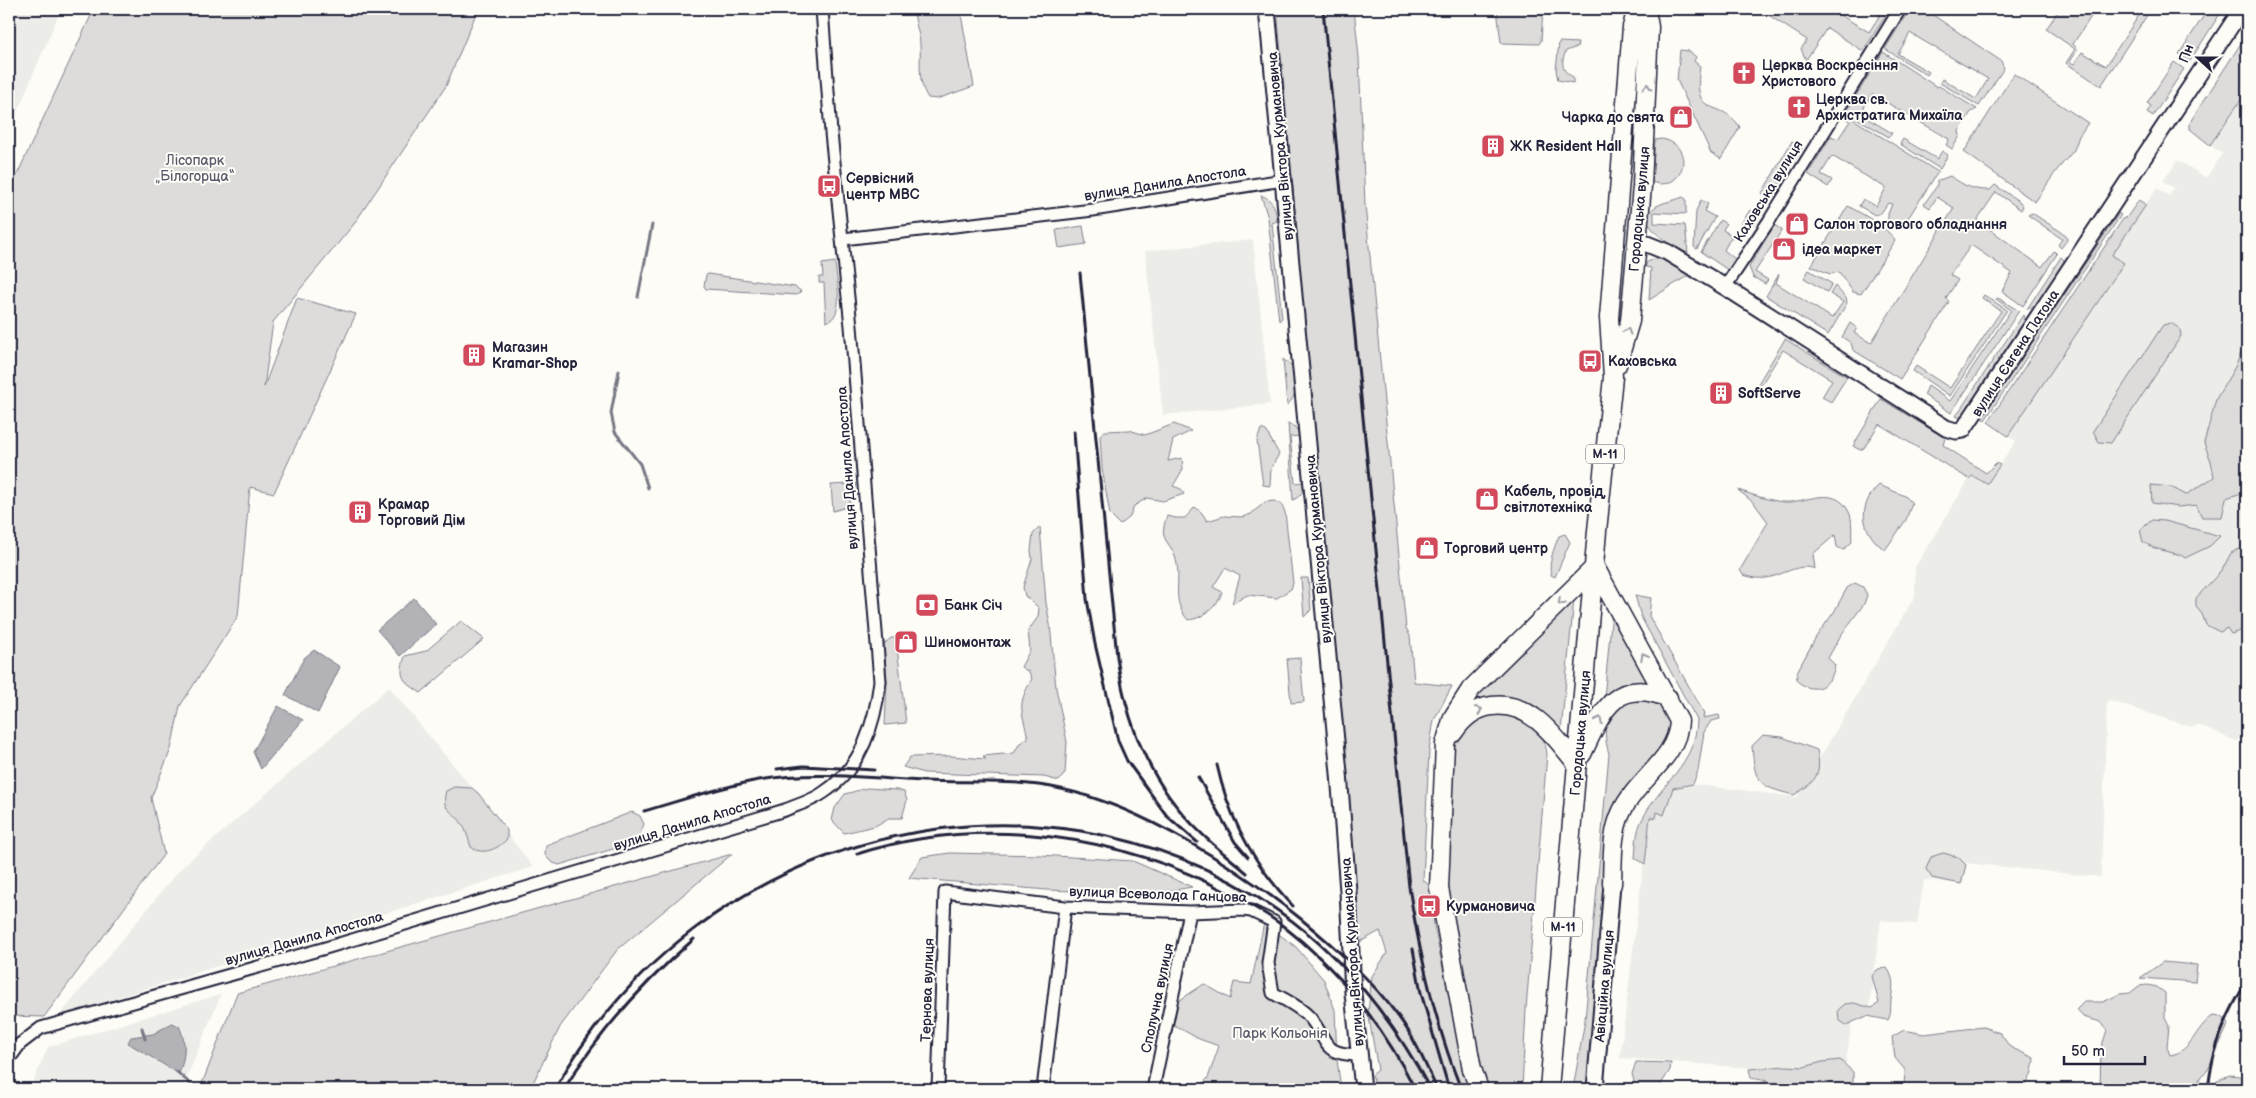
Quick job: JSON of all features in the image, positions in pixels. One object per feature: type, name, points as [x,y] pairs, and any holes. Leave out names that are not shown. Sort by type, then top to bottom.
[{"type":"main road","name":"Городоцька вулиця","points":[[1549,1089],[1613,377],[1609,318],[1632,27],[1637,9]]},
{"type":"main road","name":"Городоцька вулиця","points":[[1613,377],[1630,321],[1642,186],[1649,27],[1646,9]]},
{"type":"main road","points":[[1622,155],[1642,186]]},
{"type":"main road","points":[[1614,267],[1637,240],[1619,204]]},
{"type":"main road","points":[[1479,1089],[1470,1060],[1439,888],[1445,744],[1453,717],[1471,689],[1595,567],[1679,721],[1676,740],[1636,789],[1622,811],[1615,835],[1612,884]]},
{"type":"main road","points":[[1445,744],[1465,718],[1474,712],[1486,707],[1509,705],[1535,718],[1552,733],[1577,764],[1601,715],[1620,695],[1644,691],[1668,698]]},
{"type":"street","name":"вулиця Данила Апостола","points":[[9,1060],[20,1044],[41,1028],[313,951],[785,810],[822,794],[836,783],[850,767],[868,739],[877,709],[880,681],[822,9]]},
{"type":"street","name":"вулиця Віктора Курмановича","points":[[1267,9],[1339,773],[1353,993],[1364,1086]]},
{"type":"street","name":"Каховська вулиця","points":[[1725,288],[1769,221],[1900,9]]},
{"type":"street","name":"вулиця Євгена Патона","points":[[1637,240],[1667,252],[1946,428],[1956,431],[1963,430],[2242,9]]},
{"type":"street","name":"вулиця Данила Апостола","points":[[843,239],[1093,210],[1283,180]]},
{"type":"street","name":"Авіаційна вулиця","points":[[1595,1089],[1612,884]]},
{"type":"street","name":"вулиця Всеволода Ганцова","points":[[945,892],[1065,907],[1190,912],[1251,911],[1274,922],[1268,963],[1272,993],[1310,1018],[1326,1046],[1341,1054],[1359,1055]]},
{"type":"street","name":"Тернова вулиця","points":[[938,1089],[945,892]]},
{"type":"street","points":[[1043,1089],[1065,907]]},
{"type":"street","name":"Сполучна вулиця","points":[[1153,1089],[1190,912]]},
{"type":"shaded area","points":[[9,9],[61,9],[9,131]]},
{"type":"shaded area","points":[[2247,91],[2247,736],[2236,741],[2198,725],[2192,727],[2107,700],[2101,877],[1966,863],[1963,884],[1924,880],[1917,924],[1881,920],[1869,1009],[1854,1008],[1844,1075],[1620,1058],[1649,817],[1656,817],[1656,807],[1674,782],[1797,797],[1915,596],[1915,567],[1971,476],[1987,484],[2016,441],[2008,436],[2124,264],[2112,255],[2157,188],[2169,196],[2174,188],[2163,181],[2178,160],[2206,178],[2222,154],[2210,145]]},
{"type":"shaded area","points":[[1253,240],[1270,404],[1163,415],[1145,251]]},
{"type":"shaded area","points":[[414,598],[436,624],[400,656],[377,630]]},
{"type":"shaded area","points":[[314,650],[340,667],[318,713],[285,695],[304,658]]},
{"type":"shaded area","points":[[389,687],[472,788],[533,867],[59,1016],[182,867]]},
{"type":"shaded area","points":[[278,706],[303,720],[261,769],[253,752]]},
{"type":"shaded area","points":[[221,994],[182,1089],[30,1089],[48,1047]]},
{"type":"shaded area","points":[[172,1023],[179,1026],[184,1044],[183,1062],[179,1074],[128,1043],[131,1037],[153,1034]]},
{"type":"green space","name":"Лісопарк „Білогорща“","points":[[94,9],[478,9],[446,86],[354,224],[273,322],[264,387],[297,298],[356,314],[274,493],[250,487],[238,616],[180,706],[171,749],[151,798],[164,854],[44,1017],[9,1016],[9,192]]},
{"type":"green space","points":[[914,9],[960,9],[974,86],[937,99],[928,98],[920,75],[920,44]]},
{"type":"green space","points":[[1277,9],[1354,9],[1359,57],[1365,205],[1406,628],[1410,636],[1414,682],[1452,686],[1434,720],[1429,751],[1423,880],[1431,887],[1434,926],[1465,1072],[1471,1089],[1376,1089],[1372,1075],[1378,1070],[1368,1012],[1372,976],[1387,953],[1380,931],[1360,942]]},
{"type":"green space","points":[[1497,9],[1543,9],[1541,41],[1539,44],[1501,43]]},
{"type":"green space","points":[[1759,9],[1830,9],[1869,32],[1880,15],[1870,9],[1883,9],[1887,14],[1863,51],[1827,28],[1806,60],[1801,49],[1807,40]]},
{"type":"green space","points":[[1914,9],[1924,9],[2001,61],[2004,68],[1979,106],[1940,83],[1942,79],[1976,99],[1988,79],[1910,33],[1898,54],[1929,72],[1927,75],[1885,49],[1909,10],[1919,16],[1920,13]]},
{"type":"green space","points":[[2050,9],[2096,9],[2073,44],[2078,49],[2070,62],[2074,64],[2082,52],[2106,66],[2143,9],[2151,9],[2101,86],[2066,63],[2075,49],[2046,29],[2057,13]]},
{"type":"green space","points":[[2208,9],[2223,9],[2190,61],[2179,54]]},
{"type":"green space","points":[[2247,34],[2247,91],[2210,145],[2190,129],[2190,122]]},
{"type":"green space","points":[[1559,42],[1578,43],[1577,47],[1566,51],[1563,59],[1564,69],[1573,77],[1573,83],[1558,80],[1556,70]]},
{"type":"green space","points":[[1680,50],[1689,51],[1696,57],[1694,61],[1700,66],[1700,95],[1704,102],[1724,112],[1740,127],[1721,159],[1711,153],[1677,80]]},
{"type":"green space","points":[[1883,52],[1937,87],[1939,86],[1977,109],[1971,112],[1959,131],[1960,136],[1952,149],[1946,145],[1949,139],[1872,94],[1860,114],[1892,133],[1889,137],[1846,112]]},
{"type":"green space","points":[[2174,62],[2184,69],[2153,116],[2147,112],[2151,106],[2147,103]]},
{"type":"green space","points":[[2014,74],[2088,123],[2079,136],[2074,150],[2057,170],[2035,202],[1964,152]]},
{"type":"green space","points":[[1845,114],[1938,172],[1901,229],[1894,228],[1888,222],[1888,214],[1892,204],[1888,203],[1881,213],[1875,215],[1859,206],[1863,199],[1876,206],[1886,188],[1832,156],[1821,174],[1832,180],[1828,187],[1808,174],[1831,136],[1838,139],[1850,121],[1844,117]]},
{"type":"green space","points":[[1662,139],[1673,143],[1680,150],[1683,158],[1682,167],[1678,175],[1672,181],[1663,184],[1652,182],[1655,140]]},
{"type":"green space","points":[[1903,139],[1937,159],[1942,151],[1948,155],[1940,169],[1900,144]]},
{"type":"green space","points":[[1792,141],[1802,148],[1770,199],[1762,193]]},
{"type":"green space","points":[[1950,176],[1965,185],[1978,189],[1990,190],[1995,185],[2020,202],[2023,206],[2021,210],[1996,192],[1977,220],[2042,267],[2054,251],[2057,254],[2023,306],[2002,291],[2012,273],[1971,245],[1950,275],[1958,280],[1946,298],[1949,302],[1900,379],[1853,350],[1851,343],[1842,337],[1850,323],[1857,328],[1854,333],[1871,343],[1954,208],[1937,197],[1930,208],[1924,204],[1937,186],[1937,181]]},
{"type":"green space","points":[[1261,195],[1272,202],[1277,216],[1277,221],[1272,223],[1282,318],[1279,321],[1268,218]]},
{"type":"green space","points":[[1683,197],[1686,199],[1686,214],[1654,212],[1654,223],[1685,225],[1688,253],[1658,235],[1648,221],[1649,214],[1654,208]]},
{"type":"green space","points":[[1701,200],[1708,204],[1704,211],[1715,217],[1697,249],[1694,247],[1696,211]]},
{"type":"green space","points":[[2139,200],[2146,205],[2112,255],[2124,263],[2008,436],[1988,422],[2123,219],[2127,217]]},
{"type":"green space","points":[[1848,206],[1881,226],[1895,241],[1861,294],[1853,292],[1839,272],[1830,274],[1811,266]]},
{"type":"green space","points":[[1750,210],[1759,216],[1754,224],[1747,221],[1736,239],[1731,237],[1724,250],[1735,259],[1728,270],[1701,252],[1720,220],[1726,224],[1723,230],[1733,236]]},
{"type":"green space","points":[[2032,213],[2066,235],[2067,240],[2061,248],[2058,245],[2062,239],[2028,215]]},
{"type":"green space","points":[[2119,213],[2121,215],[1985,420],[1982,418]]},
{"type":"green space","points":[[1774,225],[1782,230],[1755,272],[1768,280],[1765,284],[1753,277],[1749,267]]},
{"type":"green space","points":[[1083,226],[1086,244],[1059,248],[1056,230]]},
{"type":"green space","points":[[2061,257],[2064,260],[2063,265],[2036,305],[2027,309]]},
{"type":"green space","points":[[1653,259],[1663,260],[1689,275],[1649,300],[1651,268],[1646,267],[1646,263]]},
{"type":"green space","points":[[835,262],[838,305],[832,319],[826,322],[824,283],[819,283],[819,277],[823,277],[822,264]]},
{"type":"green space","points":[[1809,270],[1832,284],[1827,292],[1804,278]]},
{"type":"green space","points":[[1779,274],[1776,283],[1832,318],[1843,302],[1830,294],[1835,286],[1846,298],[1847,303],[1828,335],[1766,296]]},
{"type":"green space","points":[[706,275],[795,287],[801,291],[797,295],[706,289],[704,286]]},
{"type":"green space","points":[[1984,295],[2007,310],[1950,396],[1913,371],[1916,366],[1950,388],[2001,311],[1982,298]]},
{"type":"green space","points":[[1998,298],[2019,311],[1951,413],[1924,395],[1928,386],[1950,401],[2011,310],[1996,299]]},
{"type":"green space","points":[[2023,315],[2025,321],[1961,418],[1956,416]]},
{"type":"green space","points":[[2171,323],[2180,329],[2181,336],[2111,443],[2099,442],[2093,431],[2163,325]]},
{"type":"green space","points":[[1785,339],[1847,377],[1831,402],[1822,397],[1832,380],[1783,350],[1759,388],[1756,387]]},
{"type":"green space","points":[[2247,339],[2247,488],[2245,492],[2226,498],[2222,517],[2202,517],[2196,505],[2178,507],[2152,503],[2151,485],[2171,487],[2186,495],[2214,477],[2211,461],[2204,443],[2216,399],[2235,367]]},
{"type":"green space","points":[[1283,359],[1292,367],[1296,388],[1291,401],[1287,405]]},
{"type":"green space","points":[[1881,399],[1945,438],[1943,445],[1986,473],[1996,463],[2000,465],[1987,484],[1972,476],[1969,479],[1879,424],[1864,448],[1860,450],[1853,446]]},
{"type":"green space","points":[[1288,423],[1296,428],[1300,436],[1290,437],[1295,483],[1304,482],[1302,493],[1293,500]]},
{"type":"green space","points":[[1174,424],[1191,431],[1173,440],[1168,461],[1182,458],[1183,469],[1173,486],[1181,489],[1184,494],[1163,501],[1147,498],[1134,506],[1130,517],[1120,525],[1110,515],[1102,468],[1100,435],[1105,431],[1129,430],[1145,435]]},
{"type":"green space","points":[[1261,429],[1266,431],[1279,454],[1271,468],[1270,486],[1263,485],[1257,441]]},
{"type":"green space","points":[[849,484],[850,506],[833,511],[831,485]]},
{"type":"green space","points":[[1879,485],[1905,496],[1912,503],[1906,520],[1885,550],[1871,536],[1865,520],[1867,503],[1871,494]]},
{"type":"green space","points":[[1738,490],[1783,502],[1819,497],[1836,498],[1843,503],[1849,512],[1852,542],[1843,550],[1837,547],[1835,535],[1813,554],[1815,569],[1809,567],[1797,568],[1766,578],[1743,575],[1740,570],[1768,522],[1754,503]]},
{"type":"green space","points":[[1274,501],[1281,504],[1285,512],[1293,583],[1291,589],[1277,598],[1247,595],[1232,604],[1240,576],[1225,568],[1213,587],[1222,592],[1217,602],[1209,611],[1199,617],[1188,620],[1179,605],[1178,568],[1174,553],[1164,536],[1163,531],[1167,516],[1185,518],[1195,507],[1207,521],[1224,516],[1242,517],[1251,514],[1265,502]]},
{"type":"green space","points":[[2152,520],[2165,521],[2220,536],[2210,546],[2185,558],[2181,555],[2154,548],[2143,542],[2140,530]]},
{"type":"green space","points":[[1040,527],[1046,603],[1050,624],[1056,688],[1067,742],[1065,773],[1059,781],[1044,777],[924,773],[903,767],[910,757],[951,756],[986,759],[983,756],[1014,753],[1020,743],[1028,738],[1022,714],[1022,702],[1032,679],[1029,672],[1021,667],[1030,650],[1028,631],[1038,617],[1039,608],[1025,596],[1023,587],[1032,559],[1033,534]]},
{"type":"green space","points":[[1565,534],[1570,542],[1555,577],[1551,575],[1550,570],[1552,556],[1559,536]]},
{"type":"green space","points":[[2239,549],[2247,553],[2247,624],[2240,631],[2231,634],[2227,628],[2220,632],[2206,625],[2202,614],[2196,607],[2196,598],[2222,570],[2231,553]]},
{"type":"green space","points":[[1301,578],[1308,578],[1311,610],[1304,617]]},
{"type":"green space","points":[[1855,583],[1863,587],[1867,595],[1864,604],[1841,635],[1828,658],[1835,665],[1830,679],[1821,687],[1809,688],[1802,685],[1796,680],[1798,670],[1847,588]]},
{"type":"green space","points":[[1635,595],[1651,598],[1649,616],[1704,713],[1703,718],[1719,715],[1720,719],[1711,721],[1704,732],[1698,771],[1693,784],[1673,788],[1664,815],[1657,812],[1656,818],[1650,817],[1645,864],[1635,858],[1640,824],[1649,807],[1684,762],[1691,749],[1697,720],[1641,617]]},
{"type":"green space","points":[[1574,599],[1561,731],[1549,722],[1465,705]]},
{"type":"green space","points":[[1612,611],[1652,686],[1626,687],[1623,685],[1604,699]]},
{"type":"green space","points":[[461,621],[484,639],[421,693],[406,682],[402,674],[405,656],[426,651]]},
{"type":"green space","points":[[891,638],[896,638],[906,723],[885,725],[887,682],[884,644]]},
{"type":"green space","points":[[1300,658],[1304,702],[1291,703],[1287,659]]},
{"type":"green space","points":[[1630,697],[1648,701],[1662,707],[1669,719],[1669,738],[1618,802],[1609,819],[1587,1089],[1573,1089],[1585,1020],[1609,754],[1605,735],[1606,727],[1611,716]]},
{"type":"green space","points":[[1508,711],[1529,723],[1539,732],[1547,754],[1526,1009],[1522,1089],[1488,1089],[1474,1045],[1446,890],[1452,748],[1461,730],[1467,724],[1481,717]]},
{"type":"green space","points":[[1763,735],[1782,737],[1817,750],[1818,766],[1812,782],[1794,795],[1772,789],[1760,781],[1754,768],[1752,746]]},
{"type":"green space","points":[[454,787],[472,788],[478,793],[507,830],[507,839],[503,843],[485,851],[476,850],[471,847],[459,819],[446,807],[446,791]]},
{"type":"green space","points":[[867,788],[904,792],[907,800],[902,818],[889,818],[875,826],[844,833],[832,820],[835,808],[845,794]]},
{"type":"green space","points":[[632,812],[640,816],[644,824],[637,842],[559,865],[551,862],[545,855],[546,845]]},
{"type":"green space","points":[[950,853],[1040,855],[1133,861],[1192,887],[1152,894],[1047,890],[909,878],[922,857]]},
{"type":"green space","points":[[1943,853],[1958,857],[1966,865],[1961,884],[1932,878],[1926,869],[1931,857]]},
{"type":"green space","points":[[732,854],[617,950],[560,1027],[530,1089],[200,1089],[237,993]]},
{"type":"green space","name":"Парк Кольонія","points":[[1264,923],[1296,947],[1324,980],[1335,1010],[1337,1060],[1341,1089],[1197,1089],[1208,1078],[1219,1046],[1199,1039],[1172,1024],[1177,1002],[1204,984],[1230,999],[1234,982],[1251,984]]},
{"type":"green space","points":[[2163,962],[2197,965],[2195,982],[2140,978]]},
{"type":"green space","points":[[1887,968],[1893,983],[1888,1020],[1867,1016],[1846,1025],[1839,1020],[1838,1010],[1845,1004],[1854,1003],[1872,1008],[1879,1003],[1872,976],[1878,969]]},
{"type":"green space","points":[[2139,986],[2157,987],[2165,993],[2165,1018],[2169,1026],[2167,1047],[2170,1055],[2177,1053],[2189,1044],[2202,1026],[2213,1016],[2222,1017],[2229,1023],[2208,1070],[2201,1076],[2195,1089],[2100,1089],[2101,1049],[2107,1030],[2101,1022],[2083,1017],[2077,1009],[2084,1002],[2103,1002],[2120,994],[2130,993]]},
{"type":"green space","points":[[1983,1027],[2000,1033],[2010,1047],[2034,1058],[2031,1074],[2023,1089],[1899,1089],[1904,1086],[1905,1070],[1895,1058],[1892,1037],[1904,1030],[1924,1034]]},
{"type":"green space","points":[[1840,1060],[1853,1072],[1853,1089],[1755,1089],[1756,1085],[1768,1081],[1751,1078],[1749,1069],[1786,1066],[1804,1067]]},
{"type":"green space","points":[[1636,1062],[1671,1063],[1670,1070],[1658,1089],[1636,1089],[1632,1074]]},
{"type":"green space","points":[[2230,1075],[2247,1077],[2247,1089],[2213,1089],[2217,1081]]},
{"type":"waterway","points":[[638,297],[652,225]]},
{"type":"waterway","points":[[619,371],[611,413],[615,432],[640,464],[648,488]]},
{"type":"waterway","points":[[142,1028],[145,1039]]},
{"type":"waterway","points":[[177,1072],[194,1087],[193,1089]]},
{"type":"railway","points":[[1323,9],[1409,887],[1429,990],[1443,1040],[1461,1089]]},
{"type":"railway","points":[[1080,273],[1117,657],[1127,706],[1143,752],[1154,774],[1168,795],[1201,833],[1247,873]]},
{"type":"railway","points":[[1074,432],[1087,599],[1095,644],[1118,741],[1127,761],[1167,816],[1197,842]]},
{"type":"railway","points":[[1217,765],[1229,805],[1245,841],[1267,875],[1293,906]]},
{"type":"railway","points":[[777,769],[803,766],[874,770]]},
{"type":"railway","points":[[644,811],[744,783],[800,776],[1027,784],[1061,789],[1092,797],[1123,809],[1187,841],[1276,899],[1301,919],[1352,964],[1388,1002],[1409,1032],[1435,1085]]},
{"type":"railway","points":[[1198,777],[1235,842],[1248,857]]},
{"type":"railway","points":[[555,1089],[617,1001],[694,929],[782,876],[878,840],[979,825],[1081,831],[1182,859],[1277,910],[1323,947],[1364,990],[1400,1038],[1430,1089]]},
{"type":"railway","points":[[857,854],[904,842],[952,835],[1001,833],[1050,837],[1098,845],[1145,858],[1190,875],[1234,896],[1265,914],[1283,926],[1322,960],[1374,1021],[1403,1066],[1415,1089]]},
{"type":"railway","points":[[564,1089],[592,1047],[623,1009],[657,973],[694,939]]},
{"type":"railway","points":[[1413,949],[1421,993],[1449,1089]]},
{"type":"railway","points":[[2208,1089],[2213,1059],[2221,1033],[2232,1007],[2247,981]]},
{"type":"place","name":"Церква Воскресіння Христового","points":[[1744,73]]},
{"type":"place","name":"Церква св. Архистратига Михаїла","points":[[1799,107]]},
{"type":"place","name":"Чарка до свята","points":[[1681,117]]},
{"type":"place","name":"ЖК Resident Hall","points":[[1493,146]]},
{"type":"place","name":"Сервісний центр МВС","points":[[829,186]]},
{"type":"place","name":"Салон торгового обладнання","points":[[1797,224]]},
{"type":"place","name":"ідеа маркет","points":[[1784,249]]},
{"type":"place","name":"Магазин Kramar-Shop","points":[[474,355]]},
{"type":"place","name":"Каховська","points":[[1590,361]]},
{"type":"place","name":"SoftServe","points":[[1721,393]]},
{"type":"place","name":"Кабель, провід, світлотехніка","points":[[1487,499]]},
{"type":"place","name":"Крамар Торговий Дім","points":[[360,512]]},
{"type":"place","name":"Торговий центр","points":[[1427,548]]},
{"type":"place","name":"Банк Січ","points":[[927,605]]},
{"type":"place","name":"Шиномонтаж","points":[[906,642]]},
{"type":"place","name":"Курмановича","points":[[1429,906]]}]
